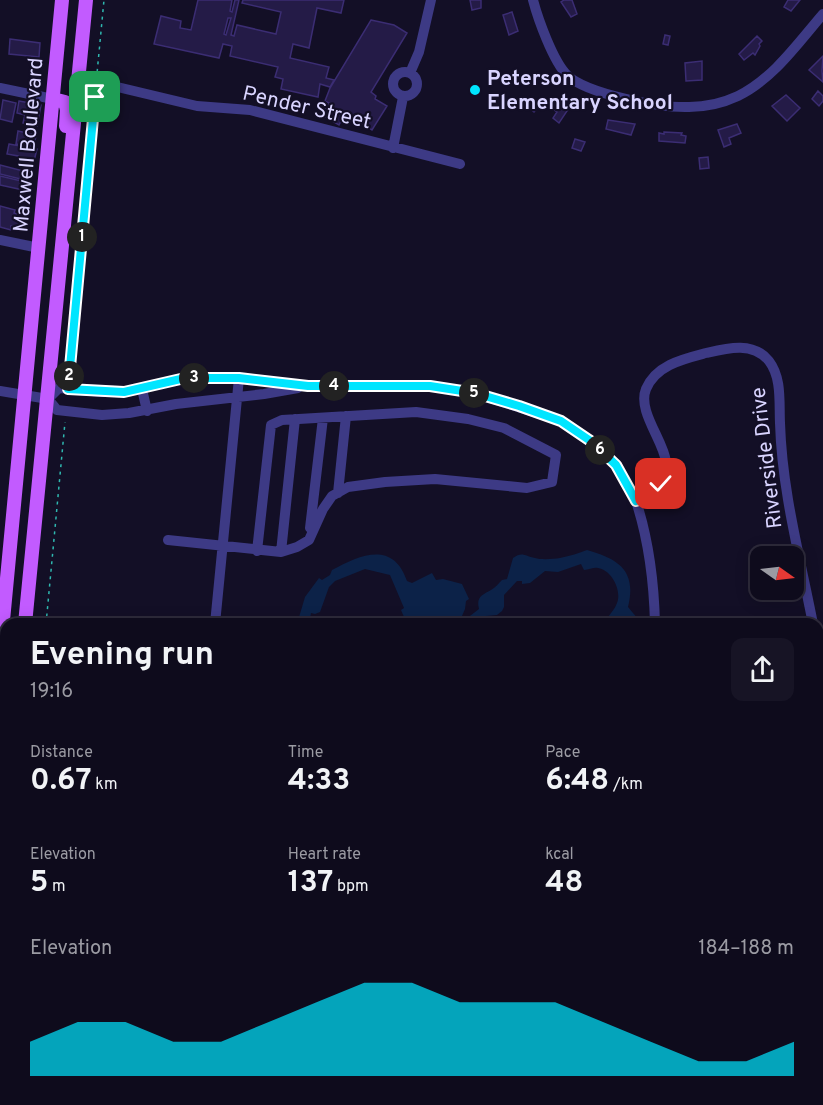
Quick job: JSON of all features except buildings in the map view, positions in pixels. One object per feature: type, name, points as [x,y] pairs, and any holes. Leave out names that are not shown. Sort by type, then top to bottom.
[{"type":"main road","name":"Maxwell Boulevard","points":[[2,618],[5,544],[25,396],[62,0]]},
{"type":"main road","name":"Maxwell Boulevard","points":[[26,618],[86,0]]},
{"type":"main road","points":[[53,99],[65,102],[72,152]]},
{"type":"street","points":[[410,73],[419,52],[431,0]]},
{"type":"street","points":[[533,0],[558,64],[573,80],[594,90],[681,107],[724,101],[751,88],[773,70],[823,14]]},
{"type":"street","points":[[401,72],[410,73],[417,80],[413,94],[404,97],[393,88],[393,78],[401,72]]},
{"type":"street","name":"Pender Street","points":[[109,85],[197,106],[250,110],[460,164]]},
{"type":"street","points":[[0,88],[53,99]]},
{"type":"street","points":[[393,148],[404,97]]},
{"type":"street","points":[[0,240],[39,249]]},
{"type":"street","name":"Riverside Drive","points":[[636,501],[661,484],[666,462],[646,409],[645,394],[651,379],[663,368],[730,347],[759,352],[775,372],[779,390],[781,445],[787,498],[812,618]]},
{"type":"street","points":[[48,399],[59,388],[103,392],[142,389],[185,378],[239,378],[308,386],[430,386],[475,393],[561,421],[592,442],[616,465],[636,501],[646,539],[654,587],[655,618]]},
{"type":"street","points":[[216,618],[239,378]]},
{"type":"street","points":[[0,391],[48,399],[57,410],[102,415],[147,411],[176,404],[238,398],[308,386]]},
{"type":"street","points":[[142,389],[147,411]]},
{"type":"street","points":[[168,540],[257,551],[281,552],[297,548],[309,540],[322,509],[332,496],[348,487],[435,479],[527,488],[552,482],[556,455],[504,428],[468,419],[416,412],[282,420],[271,425],[257,551]]},
{"type":"street","points":[[338,493],[346,416]]},
{"type":"street","points":[[309,540],[322,417]]},
{"type":"street","points":[[281,552],[295,419]]},
{"type":"path","points":[[68,389],[104,0]]},
{"type":"path","points":[[47,618],[66,411]]},
{"type":"water","points":[[587,550],[616,562],[623,568],[630,584],[628,607],[637,618],[608,618],[618,598],[615,582],[603,570],[596,568],[584,570],[581,564],[558,572],[545,571],[530,583],[522,584],[522,581],[517,581],[504,595],[504,607],[497,615],[467,618],[479,609],[480,597],[502,580],[507,579],[513,558],[516,556],[521,554],[538,559],[554,559]]},
{"type":"water","points":[[375,554],[393,560],[401,568],[407,581],[412,583],[432,573],[436,580],[443,579],[462,584],[469,599],[466,601],[462,616],[465,618],[404,618],[401,610],[404,608],[390,575],[365,569],[335,581],[329,587],[320,612],[311,613],[310,618],[299,618],[305,597],[319,578],[322,580],[330,575],[332,570],[364,556]]},
{"type":"place","name":"Peterson Elementary School","points":[[475,90]]},
{"type":"route","points":[[95,97],[68,389],[124,392],[185,378],[239,378],[308,386],[430,386],[475,393],[561,421],[592,442],[616,465],[636,501],[661,484]]}]
